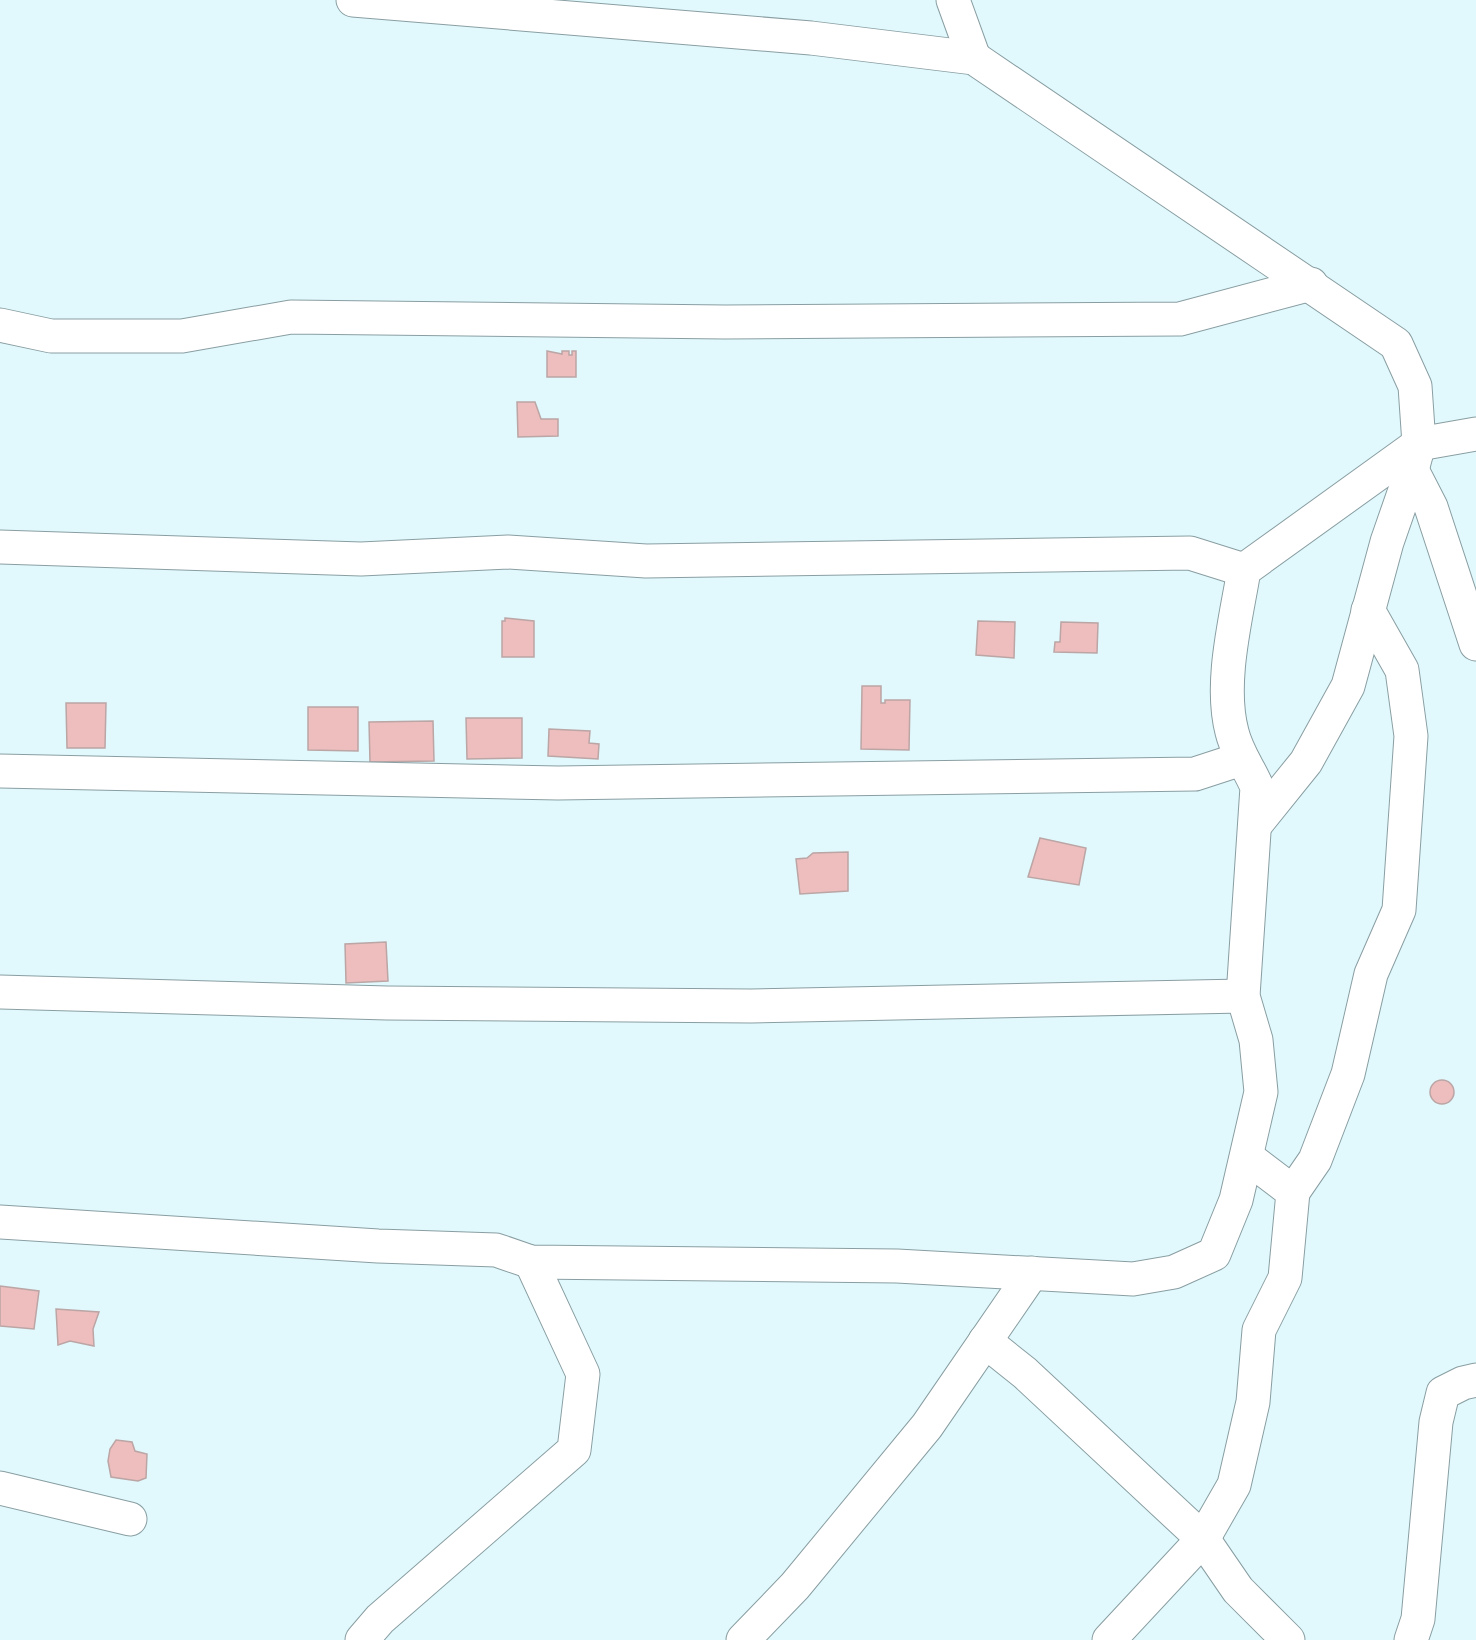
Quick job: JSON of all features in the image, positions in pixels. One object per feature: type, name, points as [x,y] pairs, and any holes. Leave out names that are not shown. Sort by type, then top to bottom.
[{"type":"street","points":[[353,0],[811,39],[974,58],[1311,284],[1396,344],[1415,386],[1415,457],[1476,644]]},
{"type":"street","points":[[953,0],[974,58]]},
{"type":"street","points":[[0,325],[51,336],[182,336],[291,317],[724,322],[1180,320],[1311,284]]},
{"type":"street","points":[[0,1222],[378,1246],[496,1250],[531,1262],[897,1266],[1132,1279],[1174,1272],[1214,1254],[1236,1200],[1261,1092],[1256,1040],[1243,996],[1257,787],[1251,771],[1241,759],[1231,731],[1228,676],[1244,570],[1415,457],[1476,434]]},
{"type":"street","points":[[1256,824],[1306,762],[1348,686],[1387,542],[1415,457]]},
{"type":"street","points":[[0,547],[361,559],[508,552],[646,561],[1190,553],[1244,570]]},
{"type":"street","points":[[1109,1640],[1203,1539],[1234,1485],[1253,1402],[1259,1330],[1285,1278],[1293,1192],[1315,1160],[1348,1074],[1371,975],[1399,910],[1411,736],[1402,670],[1368,610]]},
{"type":"street","points":[[0,771],[558,783],[1194,774],[1241,759]]},
{"type":"street","points":[[0,992],[387,1003],[751,1006],[1243,996]]},
{"type":"street","points":[[1247,1157],[1293,1192]]},
{"type":"street","points":[[362,1640],[380,1618],[574,1450],[583,1374],[531,1262]]},
{"type":"street","points":[[743,1640],[795,1586],[927,1426],[1032,1274]]},
{"type":"street","points":[[986,1341],[1025,1373],[1203,1539],[1238,1590],[1288,1640]]},
{"type":"street","points":[[1411,1640],[1418,1618],[1436,1422],[1443,1393],[1463,1383],[1476,1380]]},
{"type":"street","points":[[0,1488],[130,1519]]},
{"type":"building","points":[[547,351],[562,354],[562,351],[569,351],[569,355],[572,355],[572,351],[576,351],[576,377],[547,377]]},
{"type":"building","points":[[517,402],[535,402],[541,419],[558,419],[558,436],[518,437]]},
{"type":"building","points":[[505,618],[534,621],[534,657],[502,657],[502,621],[505,621]]},
{"type":"building","points":[[978,621],[1015,622],[1014,658],[976,655]]},
{"type":"building","points":[[1061,622],[1098,623],[1097,653],[1054,652],[1055,642],[1060,642]]},
{"type":"building","points":[[862,686],[881,686],[881,703],[885,703],[885,700],[910,700],[909,750],[861,749]]},
{"type":"building","points":[[66,703],[106,703],[105,748],[67,748]]},
{"type":"building","points":[[308,707],[358,707],[358,751],[308,750]]},
{"type":"building","points":[[466,718],[522,718],[522,758],[467,759]]},
{"type":"building","points":[[433,721],[434,761],[370,762],[369,722]]},
{"type":"building","points":[[549,729],[590,731],[589,743],[599,744],[598,759],[548,756]]},
{"type":"building","points":[[1040,838],[1086,848],[1079,885],[1028,877]]},
{"type":"building","points":[[848,852],[848,891],[800,894],[796,859],[807,858],[813,853]]},
{"type":"building","points":[[386,942],[388,981],[346,983],[345,944]]},
{"type":"building","points":[[1442,1080],[1450,1084],[1454,1092],[1450,1100],[1442,1104],[1434,1100],[1430,1092],[1434,1084]]},
{"type":"building","points":[[0,1286],[39,1291],[34,1329],[0,1326]]},
{"type":"building","points":[[56,1309],[99,1312],[93,1329],[94,1346],[70,1341],[58,1345]]},
{"type":"building","points":[[116,1440],[132,1442],[135,1451],[147,1454],[146,1478],[138,1481],[111,1477],[108,1461],[110,1449]]}]
